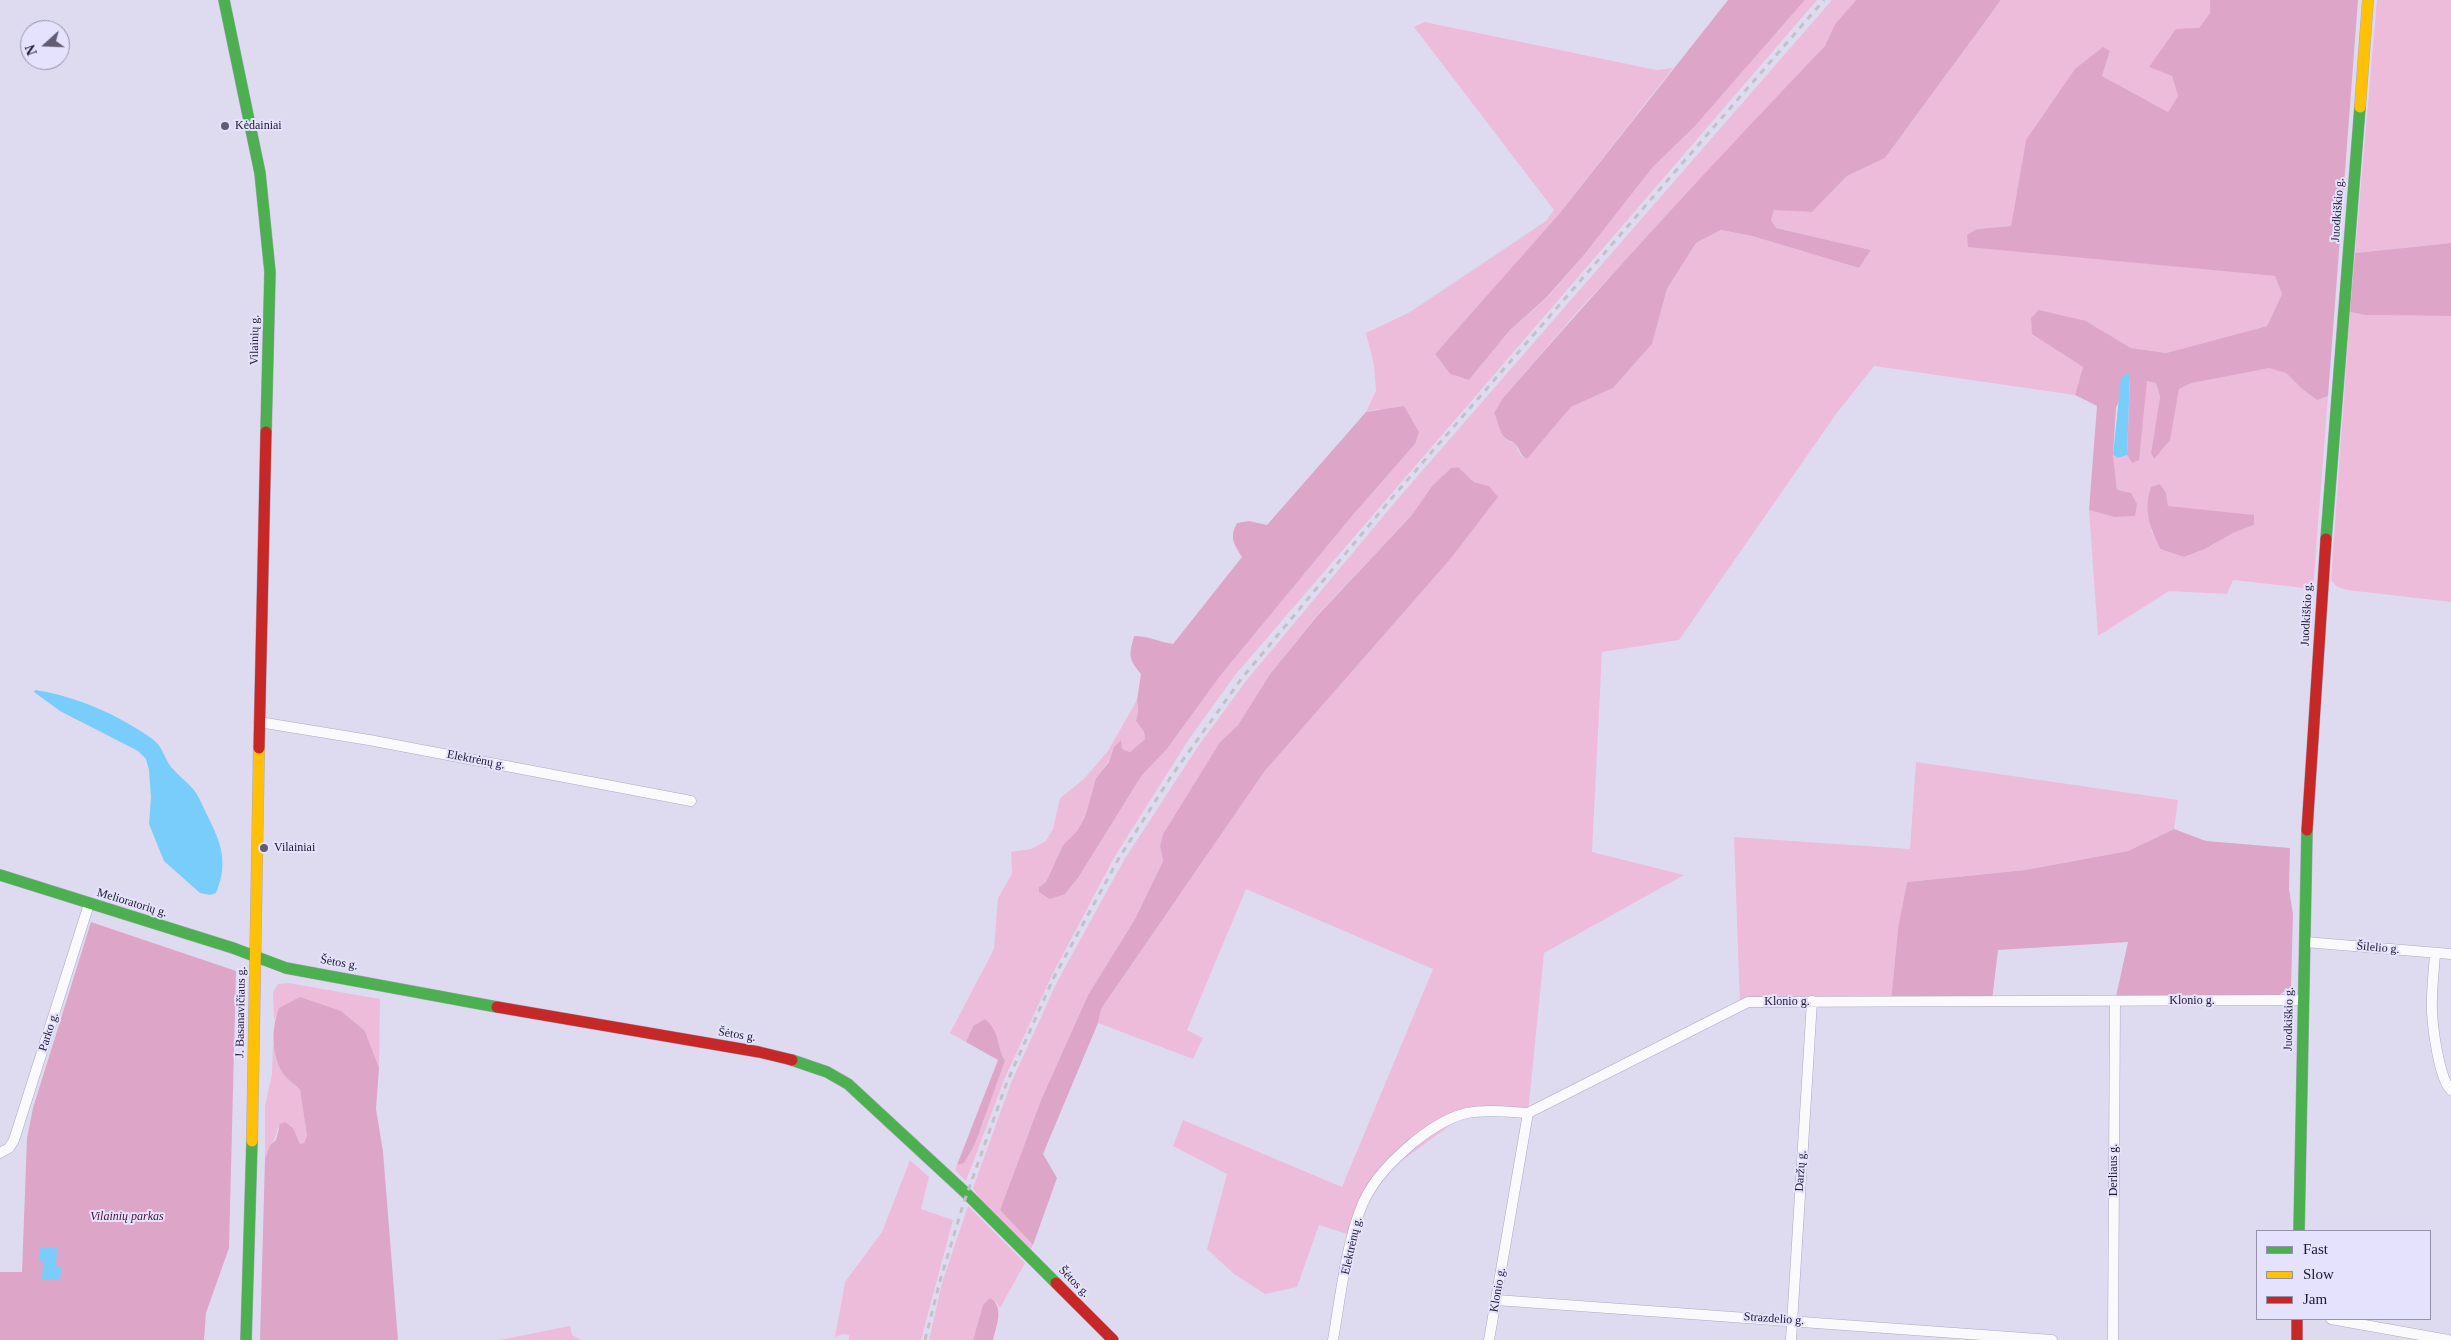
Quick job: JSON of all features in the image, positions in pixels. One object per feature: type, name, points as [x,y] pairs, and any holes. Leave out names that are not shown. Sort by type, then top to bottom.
[{"type":"main road","name":"Vilainių g.","points":[[224,0],[253,133],[265,210],[269,254],[269,353],[260,685]]},
{"type":"main road","name":"Juodkiškio g.","points":[[2299,1230],[2306,851],[2322,593],[2368,0]]},
{"type":"main road","name":"J. Basanavičiaus g.","points":[[246,1340],[256,957],[260,685]]},
{"type":"main road","name":"Melioratorių g.","points":[[0,875],[256,957]]},
{"type":"main road","name":"Šėtos g.","points":[[256,957],[286,968],[529,1014],[759,1052],[787,1058],[833,1074],[848,1084],[967,1194],[1113,1340]]},
{"type":"main road","points":[[2297,1320],[2297,1340]]},
{"type":"street","name":"Elektrėnų g.","points":[[259,722],[369,740],[691,801]]},
{"type":"street","name":"Parko g.","points":[[0,1153],[9,1148],[14,1140],[89,904]]},
{"type":"street","name":"Šilelio g.","points":[[2305,942],[2451,954]]},
{"type":"street","points":[[2435,953],[2432,1012],[2440,1062],[2446,1086],[2451,1090]]},
{"type":"street","name":"Klonio g.","points":[[1489,1340],[1528,1113],[1748,1002],[2303,1000]]},
{"type":"street","name":"Derliaus g.","points":[[2112,1340],[2115,1001]]},
{"type":"street","name":"Daržų g.","points":[[1791,1340],[1812,1002]]},
{"type":"street","name":"Elektrėnų g.","points":[[1333,1340],[1356,1220],[1364,1201],[1378,1178],[1399,1155],[1442,1123],[1467,1113],[1498,1111],[1528,1113]]},
{"type":"street","name":"Strazdelio g.","points":[[1496,1300],[2052,1340]]},
{"type":"street","points":[[2337,1320],[2448,1340]]},
{"type":"shaded area","points":[[1805,0],[1817,0],[1236,674],[1189,739],[1115,856],[1052,975],[1004,1080],[966,1181],[955,1170],[957,1165],[964,1162],[975,1144],[1005,1061],[1000,1051],[973,1026],[966,1042],[950,1033],[994,949],[998,898],[1012,874],[1011,852],[1031,849],[1046,841],[1053,829],[1060,798],[1084,779],[1108,751],[1137,700],[1138,711],[1136,721],[1144,732],[1145,739],[1130,752],[1122,749],[1113,755],[1096,778],[1085,817],[1077,831],[1063,845],[1046,882],[1039,887],[1065,894],[1078,878],[1142,775],[1167,749],[1220,676],[1352,516],[1415,444],[1379,409],[1366,412],[1376,391],[1374,365],[1366,333],[1410,312],[1546,221],[1554,210],[1414,27],[1425,22],[1656,70],[1673,68],[1559,214],[1435,354],[1450,374],[1469,380],[1510,330],[1547,298],[1584,255],[1652,168],[1695,126]]},
{"type":"shaded area","points":[[1832,0],[1856,0],[1835,24],[1826,46],[1578,311],[1503,398],[1494,413],[1505,439],[1515,444],[1521,456],[1527,459],[1571,407],[1613,388],[1652,344],[1667,289],[1696,243],[1721,230],[1752,236],[1859,268],[1871,250],[1776,228],[1771,220],[1774,209],[1812,212],[1847,176],[1885,158],[2001,0],[2210,0],[2210,13],[2199,28],[2150,67],[2172,76],[2178,96],[2168,112],[2102,76],[2110,51],[2026,140],[2011,226],[1977,229],[1968,246],[2275,276],[2282,294],[2267,326],[2166,353],[2131,348],[2086,321],[2059,351],[2083,367],[2075,395],[1874,366],[1836,414],[1679,640],[1602,652],[1592,852],[1684,875],[1544,953],[1528,1113],[1467,1113],[1378,1178],[1350,1235],[1319,1225],[1297,1287],[1265,1294],[1234,1274],[1207,1249],[1227,1174],[1173,1146],[1183,1120],[1342,1187],[1433,969],[1246,889],[1187,1030],[1203,1038],[1193,1059],[1098,1023],[1101,1009],[1264,772],[1447,563],[1489,486],[1474,482],[1458,467],[1451,468],[1432,486],[1411,516],[1317,615],[1270,674],[1238,725],[1220,742],[1163,834],[1160,846],[1163,861],[1135,919],[1088,995],[1041,1100],[1000,1210],[1033,1245],[1030,1251],[979,1198],[973,1188],[1011,1083],[1057,982],[1124,860],[1199,745],[1246,681],[1395,502]]},
{"type":"shaded area","points":[[2377,0],[2451,0],[2451,243],[2355,253]]},
{"type":"shaded area","points":[[2350,312],[2365,315],[2451,316],[2451,602],[2347,590],[2336,586],[2331,580]]},
{"type":"shaded area","points":[[2269,367],[2286,373],[2302,389],[2317,400],[2328,396],[2313,589],[2233,580],[2227,594],[2169,591],[2098,636],[2089,510],[2114,517],[2117,490],[2113,455],[2119,458],[2127,455],[2132,463],[2147,381],[2156,383],[2160,397],[2151,453],[2175,410],[2179,389],[2192,383]],"holes":[[[2166,493],[2168,506],[2254,525],[2184,557],[2160,549],[2151,530]]]},
{"type":"shaded area","points":[[1916,762],[2178,800],[2174,829],[2128,851],[2025,870],[1907,882],[1898,928],[1891,1001],[1740,1006],[1734,837],[1910,849]]},
{"type":"shaded area","points":[[288,983],[380,999],[379,1068],[365,1031],[279,1008],[274,1020],[273,992],[278,984]]},
{"type":"shaded area","points":[[273,1044],[285,1076],[300,1090],[307,1136],[304,1143],[300,1144],[298,1140],[278,1127],[276,1136],[265,1159],[265,1106],[272,1074]]},
{"type":"shaded area","points":[[910,1160],[929,1177],[921,1209],[953,1220],[921,1340],[849,1340],[849,1335],[843,1334],[835,1337],[845,1282],[882,1232]]},
{"type":"shaded area","points":[[968,1206],[1025,1263],[1000,1308],[996,1302],[983,1305],[973,1340],[929,1340],[942,1283]]},
{"type":"shaded area","points":[[570,1326],[572,1335],[581,1340],[499,1340]]},
{"type":"green space","points":[[1728,0],[1805,0],[1695,126],[1652,168],[1584,255],[1546,298],[1510,330],[1469,380],[1450,374],[1435,354],[1559,214]]},
{"type":"green space","points":[[1856,0],[2001,0],[1885,158],[1847,176],[1812,212],[1774,210],[1771,220],[1776,228],[1871,250],[1859,268],[1752,236],[1721,230],[1696,243],[1667,289],[1652,344],[1613,388],[1571,407],[1527,459],[1524,457],[1515,444],[1505,438],[1500,430],[1494,413],[1503,398],[1662,220],[1825,46],[1835,24]]},
{"type":"green space","points":[[2210,0],[2358,0],[2328,396],[2317,400],[2302,389],[2286,373],[2269,368],[2192,383],[2179,389],[2170,440],[2154,459],[2151,453],[2160,397],[2156,383],[2147,381],[2139,460],[2132,463],[2127,455],[2130,375],[2116,408],[2113,455],[2117,490],[2131,493],[2137,504],[2135,516],[2114,517],[2089,510],[2097,406],[2075,395],[2083,367],[2032,334],[2031,318],[2039,310],[2086,321],[2131,348],[2166,353],[2267,326],[2282,294],[2275,276],[1968,247],[1967,235],[1977,229],[2011,226],[2026,140],[2075,69],[2103,47],[2110,51],[2102,76],[2168,112],[2178,96],[2172,76],[2149,67],[2176,29],[2199,28],[2210,13]]},
{"type":"green space","points":[[2451,243],[2451,316],[2365,315],[2350,312],[2355,253]]},
{"type":"green space","points":[[1404,406],[1419,432],[1415,444],[1352,516],[1220,676],[1167,749],[1142,775],[1078,878],[1065,894],[1050,899],[1039,892],[1039,887],[1046,882],[1063,845],[1077,831],[1085,817],[1096,778],[1109,762],[1114,747],[1121,740],[1122,749],[1130,752],[1145,739],[1144,732],[1136,721],[1141,674],[1131,656],[1134,636],[1173,644],[1242,557],[1233,537],[1237,523],[1249,521],[1267,525],[1366,412]]},
{"type":"green space","points":[[1458,467],[1474,482],[1489,486],[1498,497],[1447,563],[1264,772],[1101,1009],[1098,1023],[1043,1154],[1057,1178],[1033,1245],[1000,1210],[1041,1100],[1088,995],[1135,919],[1163,861],[1160,846],[1163,834],[1220,742],[1238,725],[1270,674],[1317,616],[1411,516],[1432,486],[1451,468]]},
{"type":"green space","points":[[2160,484],[2166,493],[2168,506],[2254,515],[2254,525],[2184,557],[2160,549],[2149,519],[2148,504],[2151,487]]},
{"type":"green space","points":[[2174,829],[2206,841],[2290,848],[2289,889],[2293,914],[2291,987],[2279,995],[2115,1001],[2128,942],[1998,950],[1992,1001],[1891,1001],[1898,928],[1907,882],[2025,870],[2128,851]]},
{"type":"green space","name":"Vilainių parkas","points":[[91,922],[236,971],[229,1248],[206,1313],[204,1340],[0,1340],[0,1272],[22,1272],[27,1138],[33,1108]]},
{"type":"green space","points":[[300,997],[341,1011],[365,1031],[379,1068],[376,1109],[383,1152],[398,1340],[260,1340],[265,1159],[270,1145],[276,1140],[280,1124],[285,1122],[293,1128],[300,1144],[304,1143],[307,1136],[300,1090],[280,1069],[274,1043],[276,1016],[279,1008]]},
{"type":"green space","points":[[985,1019],[996,1034],[1005,1061],[975,1144],[964,1163],[957,1165],[998,1060],[966,1042],[973,1026]]},
{"type":"green space","points":[[990,1298],[995,1302],[998,1312],[993,1340],[973,1340],[983,1305]]},
{"type":"water","points":[[2126,373],[2130,375],[2127,455],[2118,458],[2113,455],[2121,378]]},
{"type":"water","points":[[35,690],[80,701],[95,707],[124,721],[155,741],[172,768],[196,793],[216,833],[223,862],[216,893],[210,895],[200,893],[164,861],[149,824],[151,797],[149,770],[146,759],[138,751],[60,711],[34,692]]},
{"type":"water","points":[[39,1248],[57,1248],[56,1266],[61,1267],[60,1280],[42,1279],[43,1262],[39,1261]]},
{"type":"railway","points":[[925,1340],[940,1281],[963,1205],[1007,1082],[1054,977],[1119,858],[1172,775],[1242,678],[1391,499],[1824,0]]},
{"type":"traffic: fast","points":[[224,0],[260,173],[270,272],[266,432]]},
{"type":"traffic: fast","points":[[2326,539],[2360,107]]},
{"type":"traffic: fast","points":[[2299,1230],[2307,830]]},
{"type":"traffic: fast","points":[[0,875],[233,948],[286,968],[497,1007]]},
{"type":"traffic: fast","points":[[792,1060],[827,1072],[848,1084],[967,1194],[1056,1283]]},
{"type":"traffic: fast","points":[[246,1340],[252,1141]]},
{"type":"traffic: slow","points":[[2360,107],[2368,0]]},
{"type":"traffic: slow","points":[[252,1141],[259,748]]},
{"type":"traffic: jam","points":[[259,748],[266,432]]},
{"type":"traffic: jam","points":[[2307,830],[2326,539]]},
{"type":"traffic: jam","points":[[497,1007],[759,1052],[792,1060]]},
{"type":"traffic: jam","points":[[1056,1283],[1113,1340]]},
{"type":"traffic: jam","points":[[2297,1320],[2297,1340]]},
{"type":"place","name":"Kėdainiai","points":[[225,126]]},
{"type":"place","name":"Vilainiai","points":[[264,848]]}]
